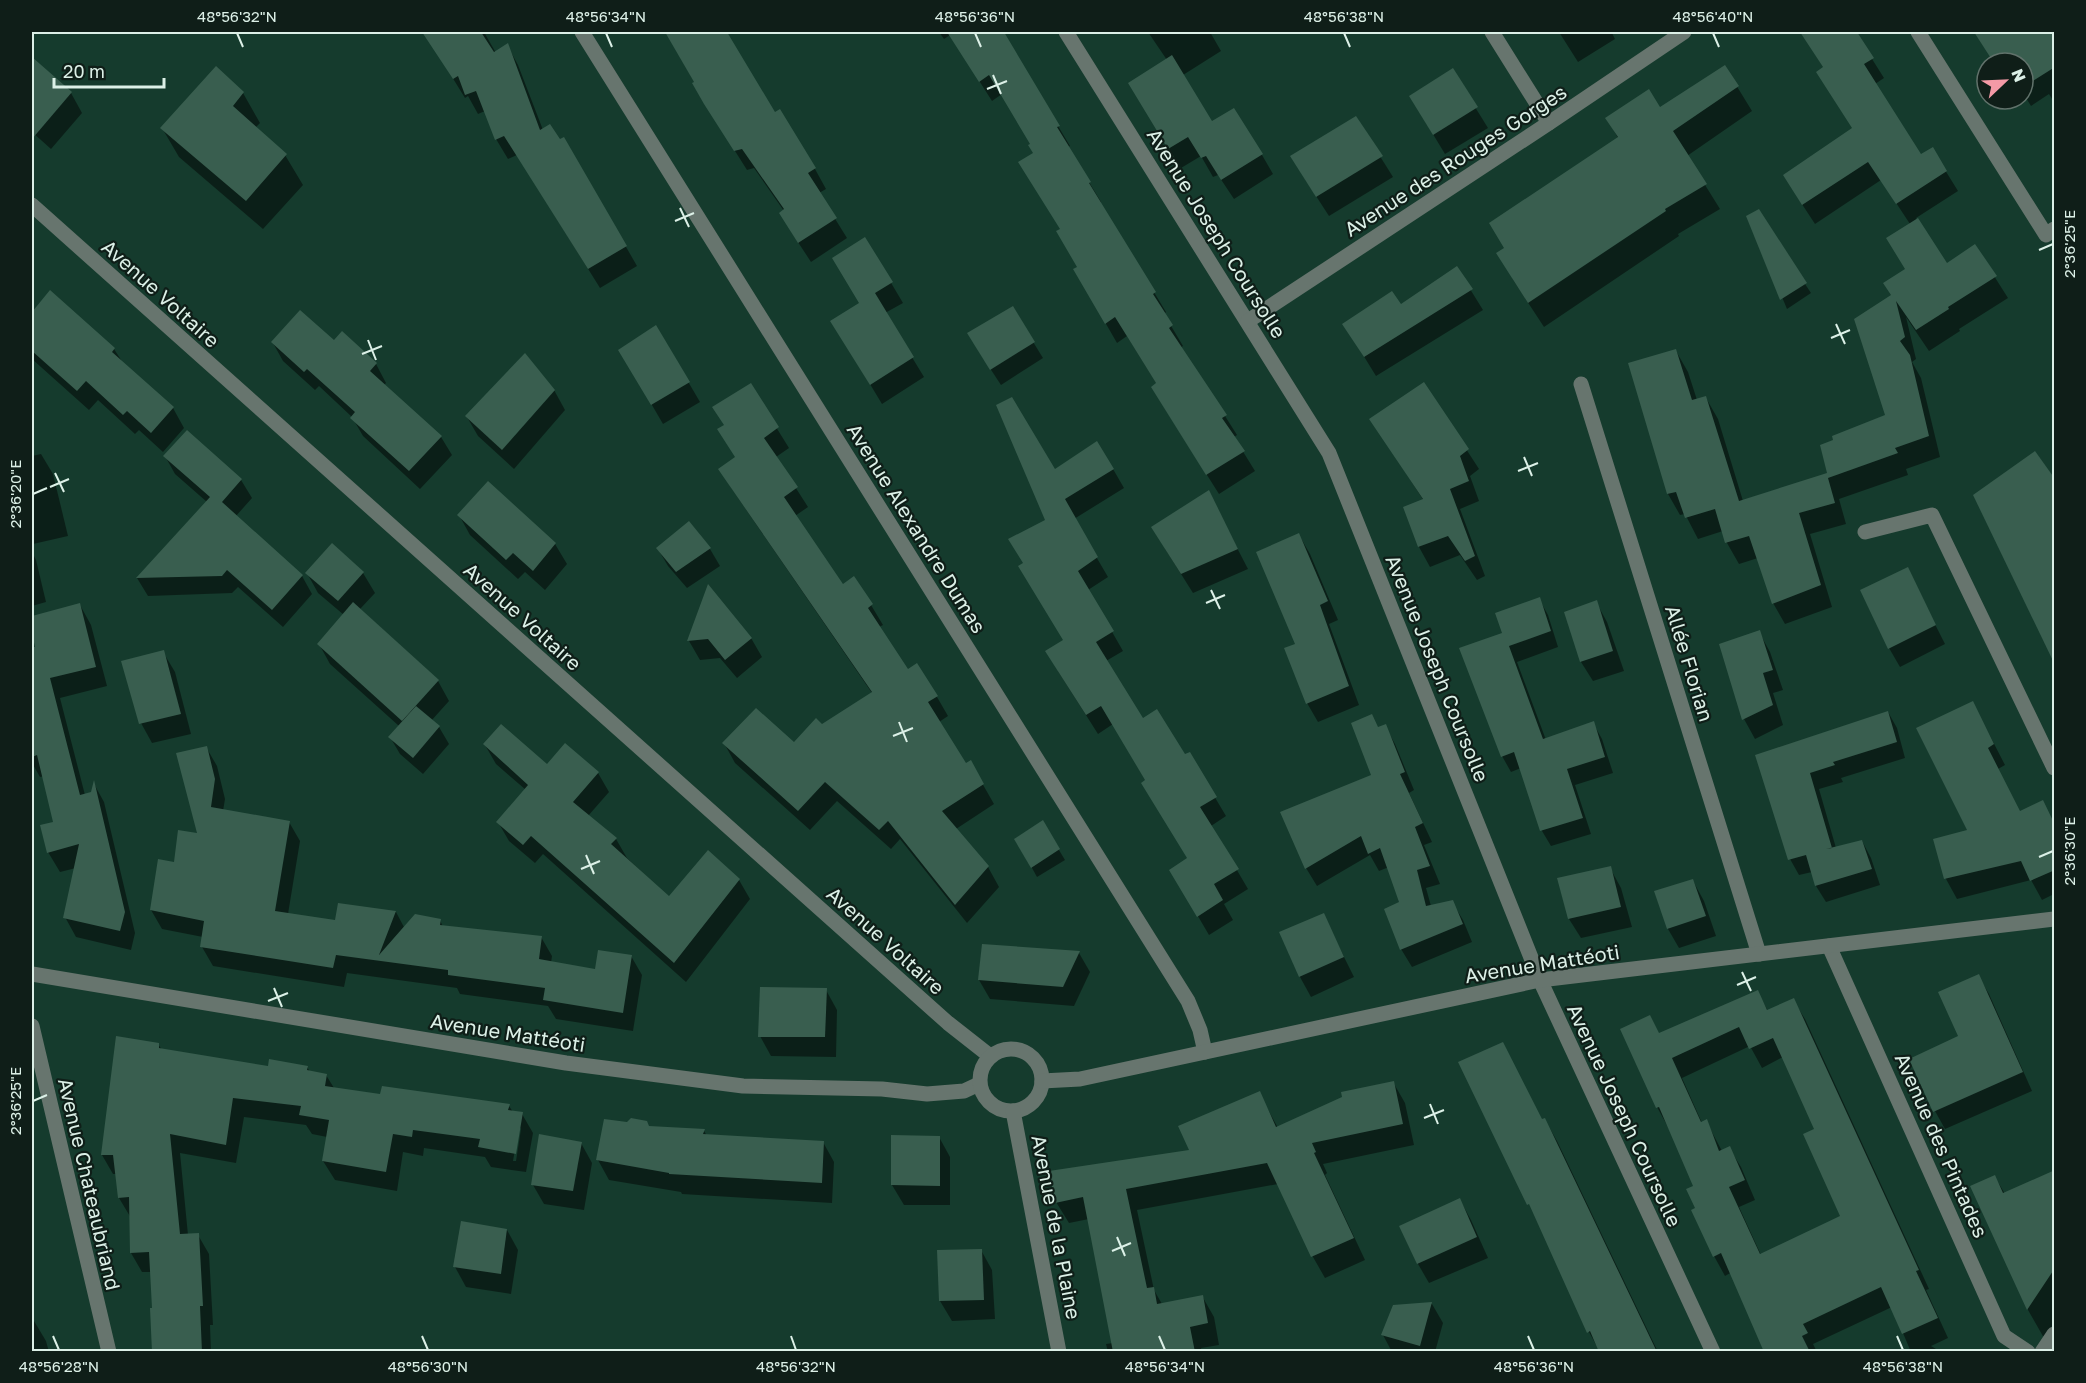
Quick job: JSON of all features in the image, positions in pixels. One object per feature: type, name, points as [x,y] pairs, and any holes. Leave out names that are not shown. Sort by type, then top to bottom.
[{"type":"street","name":"Avenue Alexandre Dumas","points":[[582,32],[1188,1000],[1200,1030],[1205,1052]]},
{"type":"street","name":"Avenue Joseph Coursolle","points":[[1066,32],[1329,453],[1540,980],[1713,1352]]},
{"type":"street","points":[[1492,32],[1549,123]]},
{"type":"street","name":"Avenue des Rouges Gorges","points":[[1248,321],[1684,32]]},
{"type":"street","points":[[1918,32],[2050,232]]},
{"type":"street","name":"Avenue Voltaire","points":[[32,205],[948,1023],[990,1056]]},
{"type":"street","name":"Allée Florian","points":[[1581,384],[1759,954]]},
{"type":"street","points":[[1865,532],[1932,515],[2055,768]]},
{"type":"street","name":"Avenue Mattéoti","points":[[1042,1081],[1080,1079],[1540,980],[2055,919]]},
{"type":"street","name":"Avenue des Pintades","points":[[1828,946],[2004,1336],[2028,1352]]},
{"type":"street","name":"Avenue Mattéoti","points":[[32,974],[555,1061],[742,1086],[882,1089],[927,1094],[964,1091],[979,1084]]},
{"type":"street","name":"Avenue Chateaubriand","points":[[32,1026],[109,1352]]},
{"type":"street","points":[[1009,1048],[1029,1053],[1041,1070],[1042,1081],[1041,1090],[1029,1105],[1013,1111],[994,1107],[982,1093],[979,1084],[983,1064],[998,1050],[1009,1048]]},
{"type":"street","name":"Avenue de la Plaine","points":[[1013,1111],[1059,1352]]},
{"type":"street","points":[[2042,1352],[2055,1334]]},
{"type":"building","points":[[422,32],[481,32],[494,52],[508,43],[540,130],[550,124],[560,139],[564,137],[627,246],[588,269],[504,136],[495,140],[476,91],[465,95],[458,76],[453,79]]},
{"type":"building","points":[[665,32],[727,32],[775,112],[780,109],[816,168],[808,173],[837,218],[798,243],[779,213],[784,209],[742,149],[734,151],[704,104]]},
{"type":"building","points":[[947,32],[1004,32],[1060,126],[1057,127],[1091,182],[1089,183],[1156,292],[1153,294],[1173,325],[1169,328],[1227,415],[1222,418],[1245,451],[1206,475],[1151,387],[1156,383],[1115,317],[1105,324],[1073,269],[1077,267],[1056,231],[1060,229],[1018,162],[1033,153],[1028,145],[1030,144],[989,75],[979,82]]},
{"type":"building","points":[[1800,32],[1857,32],[1874,58],[1864,64],[1921,154],[1933,147],[1947,171],[1896,204],[1868,162],[1802,205],[1783,175],[1852,128],[1816,72],[1823,67]]},
{"type":"building","points":[[1974,32],[2055,32],[2055,67],[2035,80],[2035,51],[1986,51]]},
{"type":"building","points":[[1172,55],[1212,121],[1234,108],[1263,154],[1221,180],[1206,156],[1201,158],[1188,137],[1168,149],[1128,83]]},
{"type":"building","points":[[32,57],[72,92],[32,139]]},
{"type":"building","points":[[1725,65],[1739,86],[1673,131],[1707,184],[1665,209],[1666,211],[1528,303],[1496,253],[1504,248],[1489,223],[1618,137],[1605,118],[1649,89],[1660,107]]},
{"type":"building","points":[[216,66],[244,92],[233,106],[287,154],[246,201],[160,128]]},
{"type":"building","points":[[1453,68],[1478,107],[1433,135],[1409,96]]},
{"type":"building","points":[[1356,116],[1383,156],[1316,197],[1290,156]]},
{"type":"building","points":[[1759,209],[1807,283],[1780,300],[1746,216]]},
{"type":"building","points":[[1918,218],[1947,263],[1975,244],[1997,276],[1916,330],[1896,301],[1905,337],[1900,341],[1910,355],[1929,436],[1895,448],[1898,453],[1828,478],[1835,503],[1799,513],[1821,585],[1772,604],[1749,536],[1725,543],[1715,509],[1685,518],[1676,492],[1667,494],[1628,363],[1676,349],[1692,400],[1706,396],[1739,501],[1827,473],[1820,445],[1833,440],[1832,436],[1885,415],[1854,319],[1891,295],[1883,283],[1905,269],[1886,238]]},
{"type":"building","points":[[865,237],[893,282],[875,293],[914,357],[870,385],[830,321],[859,303],[832,258]]},
{"type":"building","points":[[1457,266],[1473,289],[1364,357],[1342,324],[1392,291],[1401,304]]},
{"type":"building","points":[[50,290],[115,348],[112,352],[174,407],[151,433],[127,411],[123,415],[86,381],[77,391],[32,351],[32,312]]},
{"type":"building","points":[[1013,306],[1035,342],[990,370],[967,333]]},
{"type":"building","points":[[300,310],[334,340],[342,331],[377,363],[370,371],[442,436],[409,471],[350,418],[355,412],[307,369],[304,372],[271,342]]},
{"type":"building","points":[[656,325],[690,382],[651,405],[618,350]]},
{"type":"building","points":[[525,353],[555,390],[502,450],[465,416]]},
{"type":"building","points":[[1424,382],[1469,449],[1460,456],[1469,481],[1450,489],[1475,556],[1465,561],[1448,536],[1418,547],[1403,507],[1423,499],[1369,419]]},
{"type":"building","points":[[751,383],[779,427],[764,438],[798,487],[784,497],[843,584],[854,576],[873,604],[868,608],[908,669],[917,663],[938,696],[928,702],[966,763],[971,760],[984,784],[942,811],[989,866],[955,905],[888,821],[879,830],[825,782],[798,811],[722,743],[756,708],[794,742],[816,718],[822,724],[872,692],[718,469],[735,457],[717,429],[724,425],[712,407]]},
{"type":"building","points":[[1012,397],[1055,469],[1097,441],[1114,469],[1065,499],[1098,557],[1078,571],[1114,631],[1096,642],[1143,718],[1157,709],[1185,754],[1190,752],[1217,797],[1200,807],[1239,869],[1214,884],[1223,900],[1197,917],[1169,870],[1187,858],[1141,783],[1145,780],[1101,706],[1086,715],[1045,651],[1063,640],[1018,566],[1023,563],[1008,539],[1045,520],[996,405]]},
{"type":"building","points":[[187,430],[242,479],[222,502],[303,575],[272,610],[227,570],[222,576],[136,578],[210,497],[163,456]]},
{"type":"building","points":[[2035,451],[2055,479],[2055,665],[1973,495]]},
{"type":"building","points":[[488,481],[556,543],[533,571],[513,553],[506,560],[457,515]]},
{"type":"building","points":[[1209,490],[1238,549],[1181,574],[1151,527]]},
{"type":"building","points":[[689,521],[711,548],[676,572],[656,548]]},
{"type":"building","points":[[1299,533],[1328,601],[1320,605],[1349,686],[1306,704],[1284,648],[1295,644],[1256,552]]},
{"type":"building","points":[[332,543],[364,572],[338,601],[305,573]]},
{"type":"building","points":[[1908,567],[1936,625],[1888,649],[1860,590]]},
{"type":"building","points":[[708,584],[752,638],[725,660],[708,639],[687,641]]},
{"type":"building","points":[[1540,597],[1551,631],[1509,646],[1543,739],[1594,721],[1605,757],[1567,769],[1583,818],[1540,831],[1514,752],[1501,757],[1459,648],[1502,633],[1495,613]]},
{"type":"building","points":[[1597,600],[1613,651],[1580,662],[1564,612]]},
{"type":"building","points":[[353,602],[439,680],[402,721],[317,644]]},
{"type":"building","points":[[80,603],[96,667],[50,678],[80,795],[91,792],[94,780],[125,912],[120,931],[63,918],[79,844],[47,853],[40,825],[53,822],[37,755],[32,757],[32,647],[35,647],[32,616]]},
{"type":"building","points":[[1760,630],[1773,670],[1763,673],[1773,705],[1742,720],[1719,644]]},
{"type":"building","points":[[164,650],[181,714],[139,724],[121,661]]},
{"type":"building","points":[[1973,701],[1994,744],[1988,748],[2020,811],[2043,800],[2055,825],[2055,870],[2030,881],[2021,861],[1944,879],[1933,839],[1967,830],[1916,728]]},
{"type":"building","points":[[416,706],[440,726],[413,758],[388,737]]},
{"type":"building","points":[[1888,711],[1897,742],[1833,762],[1835,765],[1810,773],[1832,848],[1862,840],[1872,869],[1815,886],[1806,855],[1788,860],[1755,755]]},
{"type":"building","points":[[1372,714],[1378,727],[1386,724],[1405,772],[1400,774],[1423,823],[1415,827],[1430,866],[1417,870],[1426,906],[1453,900],[1463,924],[1400,950],[1384,909],[1399,902],[1380,848],[1368,854],[1361,836],[1305,869],[1280,812],[1371,775],[1351,723]]},
{"type":"building","points":[[501,724],[547,764],[565,743],[599,772],[573,802],[617,838],[611,844],[669,896],[708,850],[740,879],[674,963],[531,836],[523,845],[496,822],[528,785],[483,744]]},
{"type":"building","points":[[207,746],[215,779],[211,807],[290,821],[275,911],[335,920],[338,903],[396,911],[379,955],[415,914],[441,919],[440,925],[542,936],[539,959],[595,969],[598,950],[632,955],[623,1013],[543,1000],[545,988],[448,975],[448,970],[336,955],[333,968],[200,947],[204,921],[150,910],[158,859],[174,862],[178,830],[197,833],[176,753]]},
{"type":"building","points":[[1043,820],[1060,849],[1031,868],[1014,839]]},
{"type":"building","points":[[1611,866],[1621,907],[1568,919],[1557,878]]},
{"type":"building","points":[[1693,879],[1706,916],[1667,929],[1654,891]]},
{"type":"building","points":[[1324,913],[1344,957],[1299,977],[1279,932]]},
{"type":"building","points":[[982,944],[1080,951],[1063,987],[978,980]]},
{"type":"building","points":[[1979,974],[2023,1072],[1933,1112],[1909,1059],[1958,1036],[1938,992]]},
{"type":"building","points":[[760,987],[827,988],[825,1037],[758,1037]]},
{"type":"building","points":[[1758,990],[1767,1010],[1794,998],[1919,1270],[1916,1271],[1938,1318],[1902,1334],[1881,1287],[1803,1324],[1808,1333],[1802,1336],[1810,1352],[1764,1352],[1721,1253],[1713,1257],[1691,1210],[1695,1208],[1686,1189],[1693,1186],[1659,1107],[1656,1108],[1620,1029],[1650,1015],[1659,1033]],"holes":[[[1739,1027],[1749,1049],[1773,1038],[1814,1129],[1803,1134],[1840,1216],[1760,1254],[1729,1187],[1745,1180],[1730,1146],[1719,1151],[1707,1119],[1701,1122],[1672,1058]]]},
{"type":"building","points":[[116,1036],[159,1043],[159,1048],[268,1066],[269,1059],[308,1066],[307,1070],[327,1074],[325,1086],[380,1094],[382,1086],[510,1104],[508,1110],[523,1112],[516,1154],[478,1147],[480,1139],[413,1130],[412,1137],[393,1134],[386,1172],[322,1161],[329,1120],[299,1115],[301,1106],[233,1098],[226,1145],[170,1134],[180,1234],[199,1233],[203,1306],[200,1306],[202,1352],[152,1352],[149,1252],[130,1253],[129,1197],[118,1198],[113,1155],[101,1155]]},
{"type":"building","points":[[1503,1042],[1542,1119],[1545,1118],[1657,1352],[1599,1352],[1590,1331],[1587,1333],[1529,1204],[1527,1205],[1458,1062]]},
{"type":"building","points":[[1394,1081],[1403,1124],[1312,1143],[1316,1152],[1314,1153],[1354,1238],[1311,1257],[1267,1163],[1126,1189],[1147,1288],[1154,1287],[1157,1304],[1203,1295],[1208,1323],[1190,1327],[1195,1352],[1113,1352],[1083,1197],[1055,1203],[1049,1171],[1189,1150],[1178,1126],[1260,1091],[1276,1127],[1342,1097],[1341,1092]]},
{"type":"building","points":[[631,1118],[647,1121],[649,1126],[705,1129],[703,1134],[824,1141],[822,1183],[669,1174],[596,1160],[604,1119],[627,1122]]},
{"type":"building","points":[[539,1134],[582,1142],[573,1191],[531,1185]]},
{"type":"building","points":[[891,1135],[940,1136],[940,1186],[891,1185]]},
{"type":"building","points":[[2055,1170],[2055,1268],[2027,1310],[1970,1186],[1995,1175],[2003,1193]]},
{"type":"building","points":[[1460,1198],[1477,1237],[1417,1264],[1399,1226]]},
{"type":"building","points":[[461,1221],[507,1229],[501,1274],[453,1267]]},
{"type":"building","points":[[982,1249],[984,1300],[939,1301],[937,1250]]},
{"type":"building","points":[[1432,1302],[1420,1346],[1381,1335],[1393,1305]]}]
